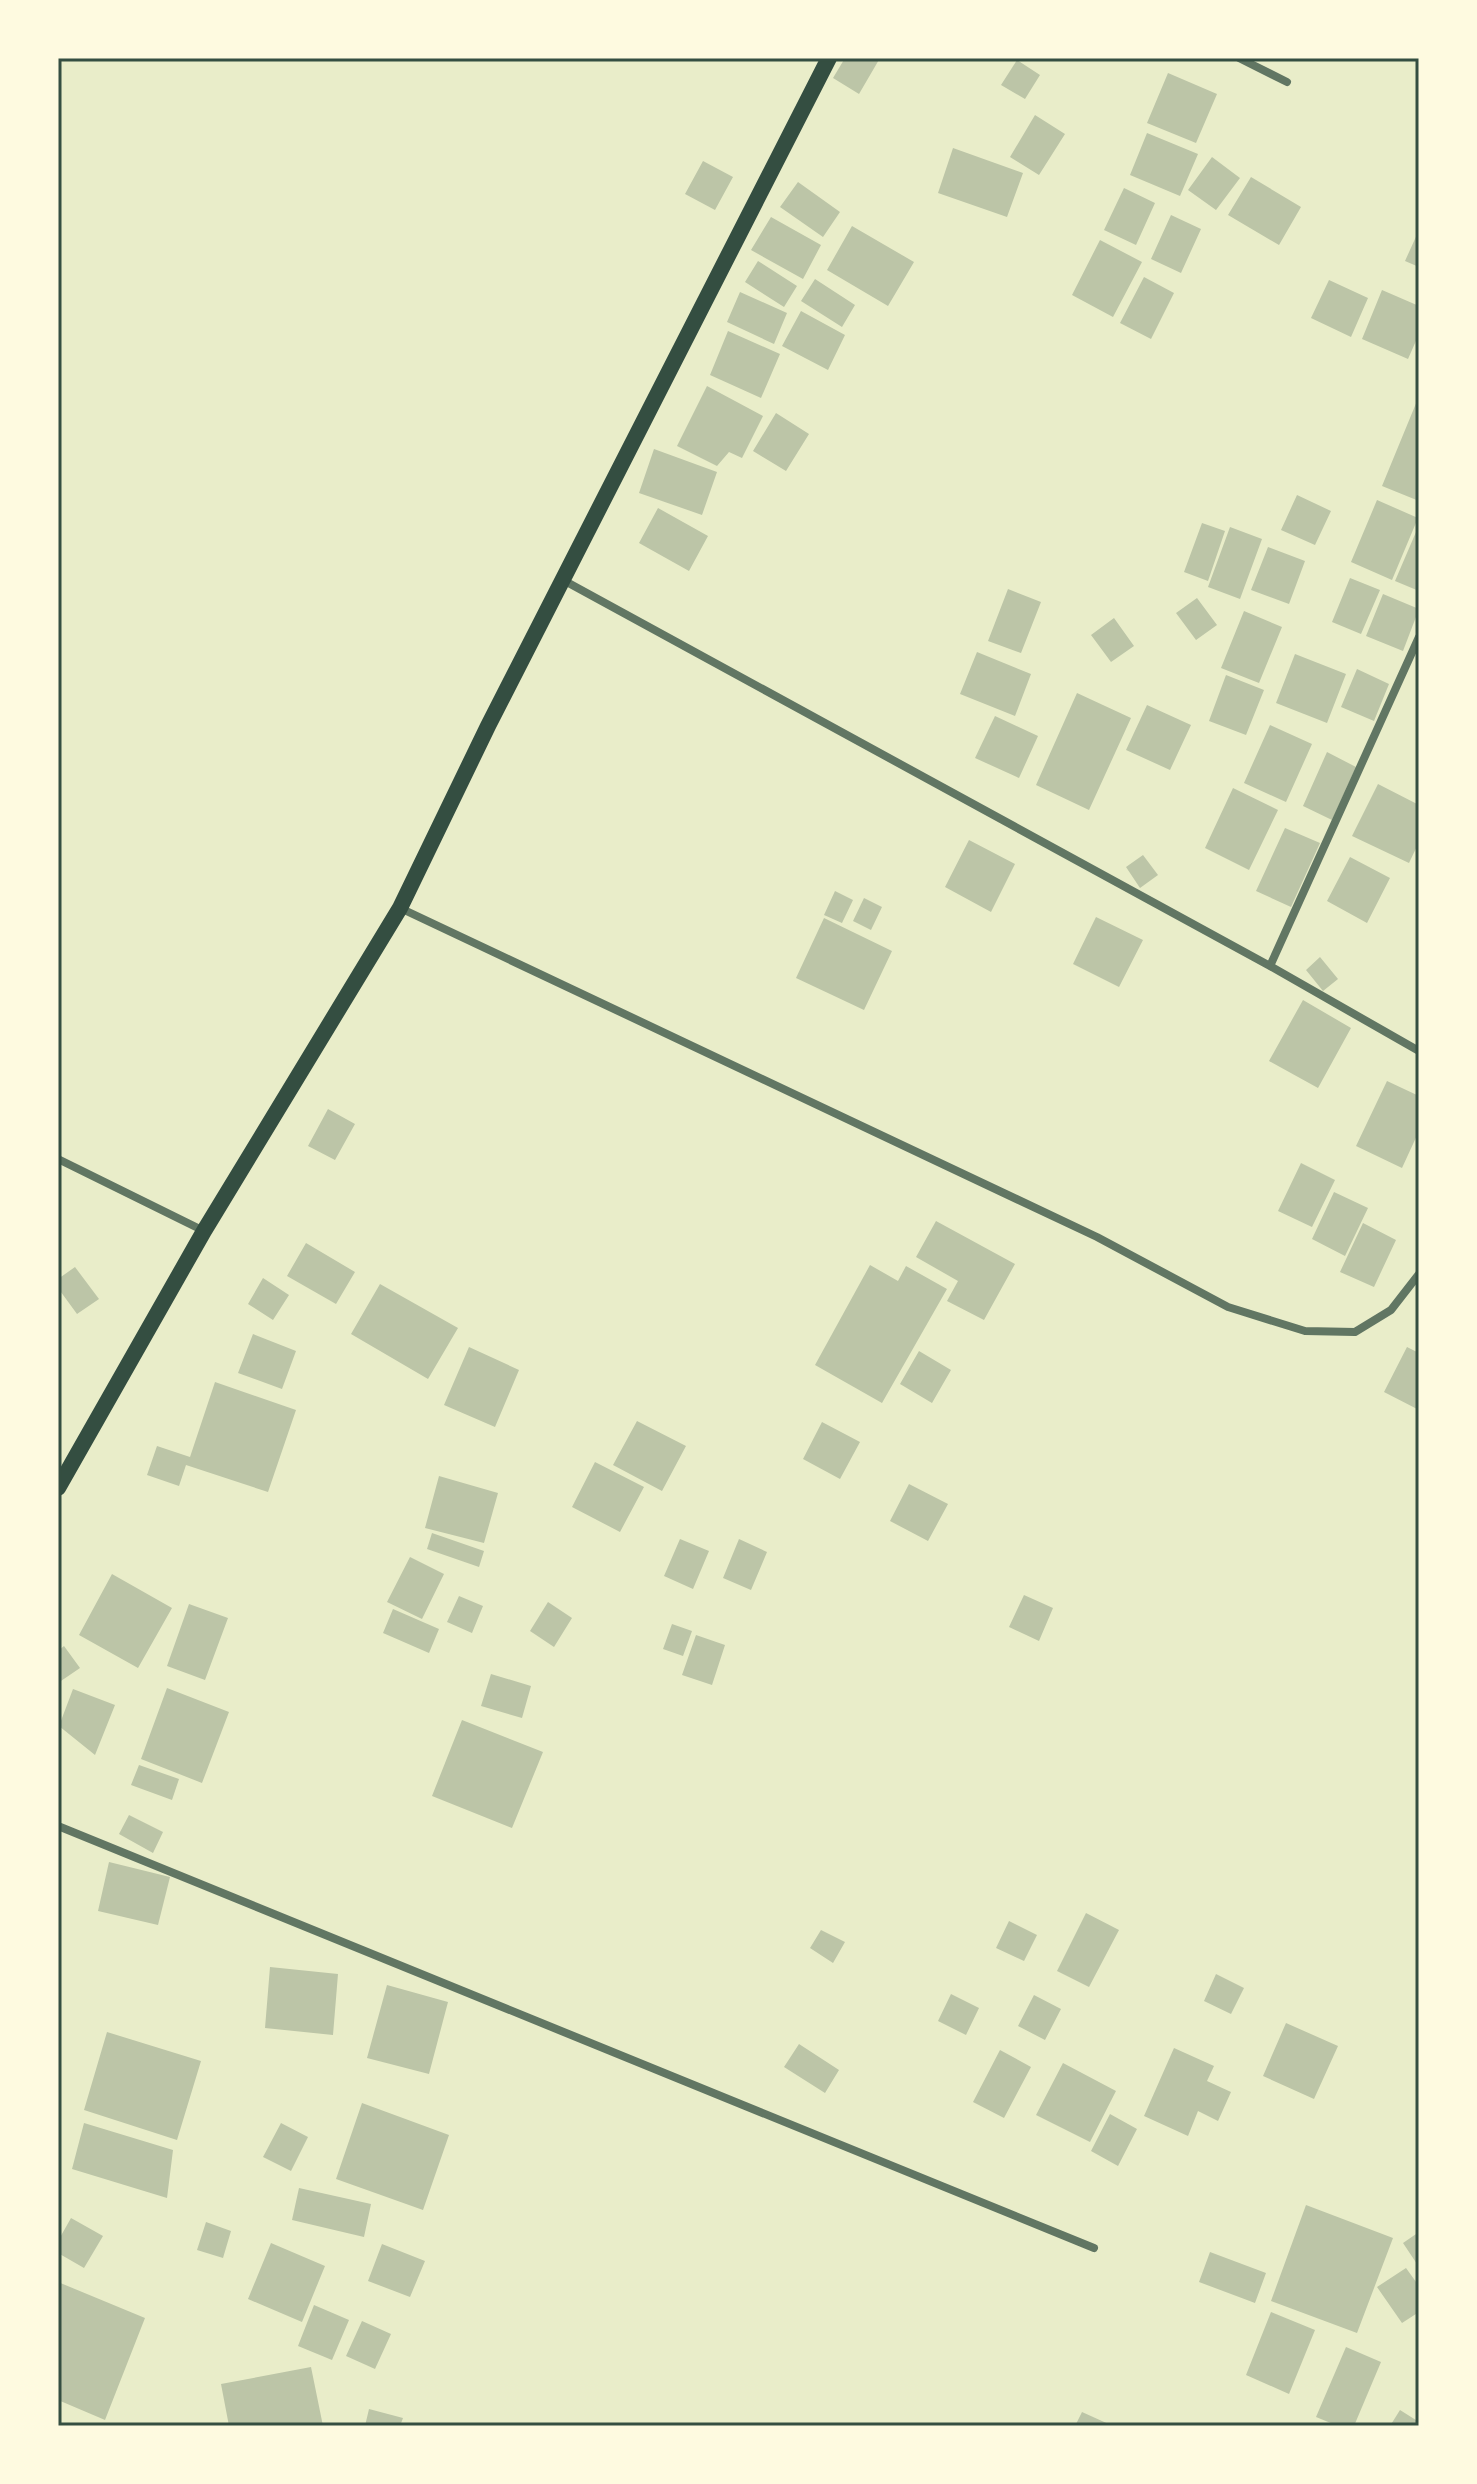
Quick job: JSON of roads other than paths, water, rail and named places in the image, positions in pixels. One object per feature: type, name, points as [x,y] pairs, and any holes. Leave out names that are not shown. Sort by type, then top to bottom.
[{"type":"main road","points":[[58,1488],[204,1231],[400,908],[488,726],[829,58]]},
{"type":"street","points":[[1239,58],[1287,82]]},
{"type":"street","points":[[563,580],[1270,966],[1419,1051]]},
{"type":"street","points":[[1270,966],[1419,637]]},
{"type":"street","points":[[400,908],[1097,1237],[1228,1307],[1305,1331],[1355,1332],[1391,1310],[1419,1274]]},
{"type":"street","points":[[58,1159],[204,1231]]},
{"type":"street","points":[[58,1826],[1094,2248]]}]
